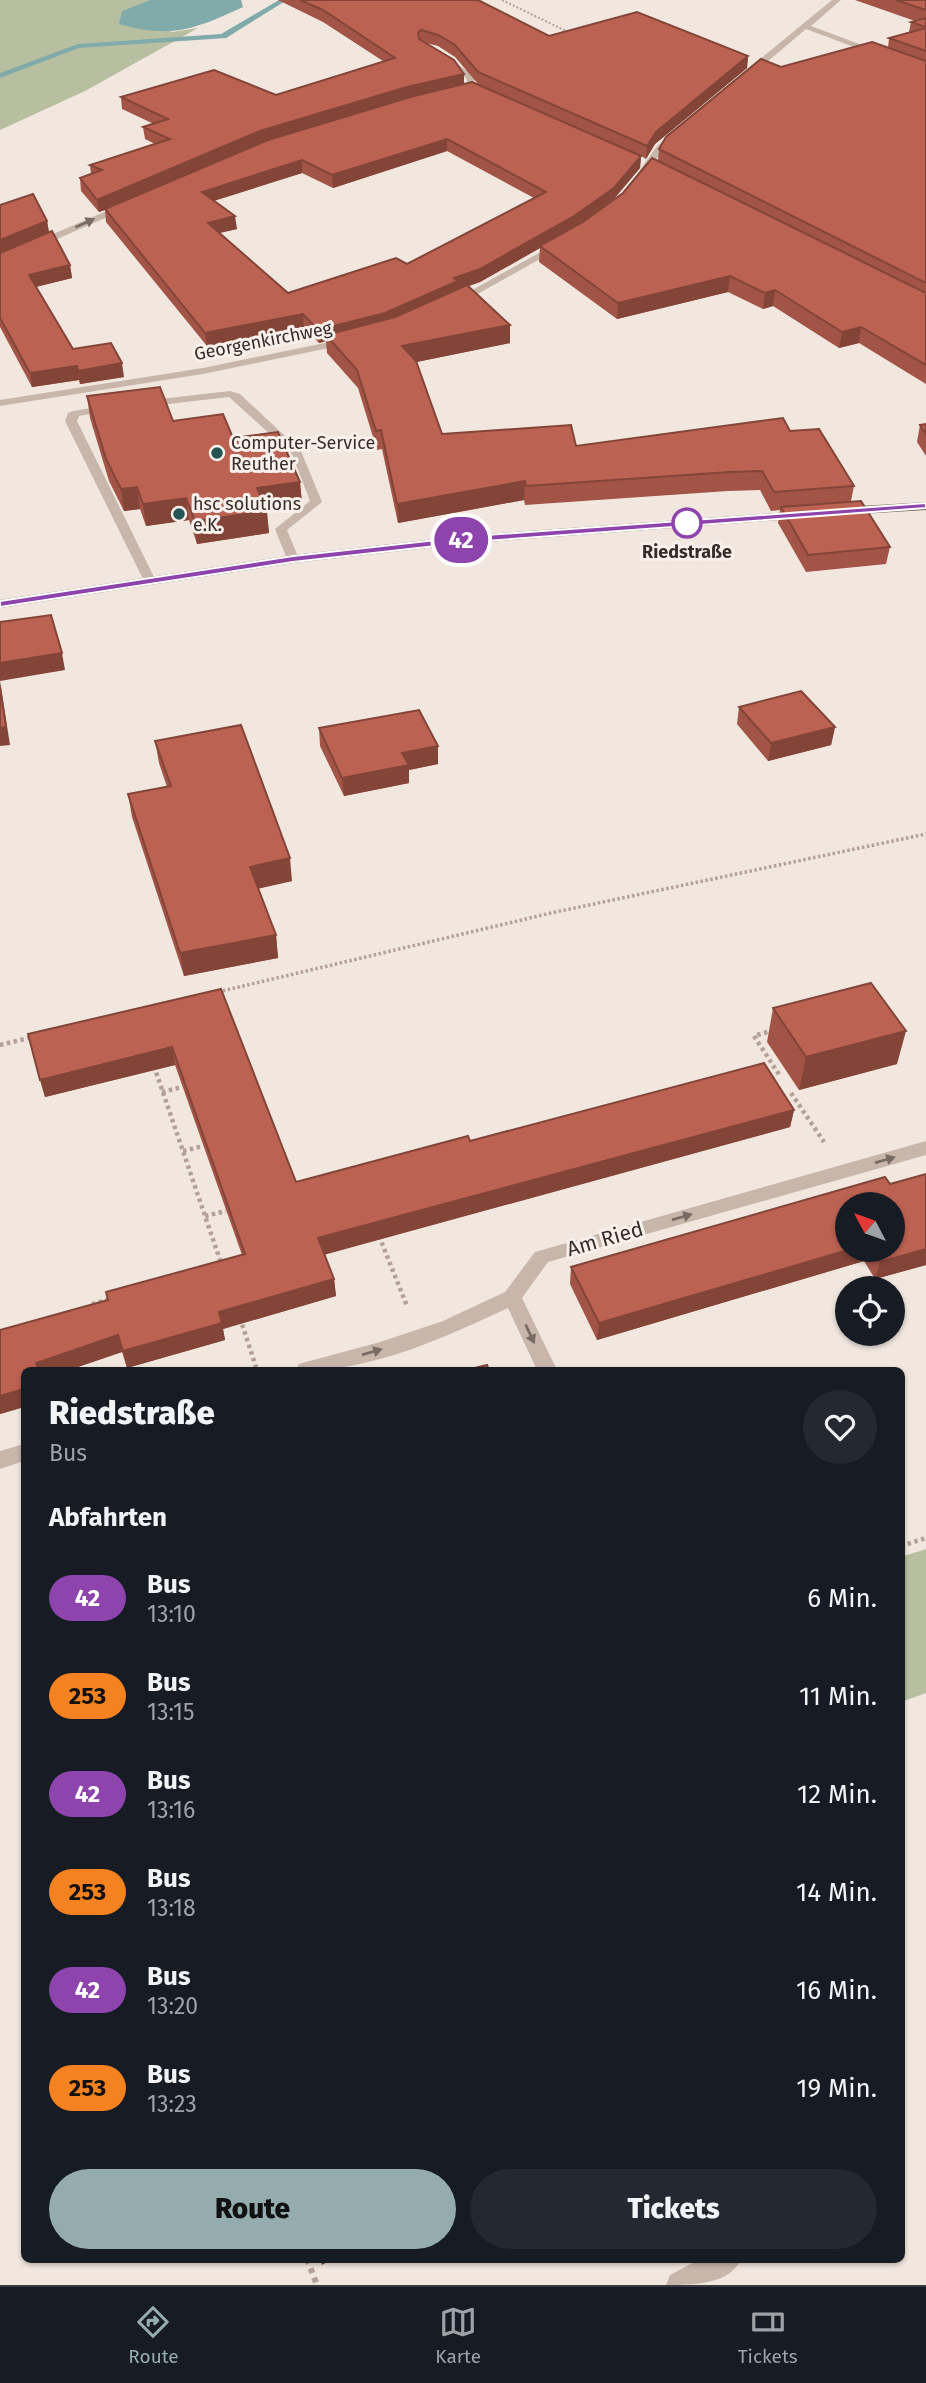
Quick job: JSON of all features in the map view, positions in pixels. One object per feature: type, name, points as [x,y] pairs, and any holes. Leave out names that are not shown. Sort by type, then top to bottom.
[{"type":"main road","points":[[829,513],[926,506]]},
{"type":"main road","points":[[0,604],[293,559],[472,539],[815,514]]},
{"type":"street","points":[[737,83],[837,0]]},
{"type":"street","points":[[804,26],[926,72]]},
{"type":"street","points":[[432,51],[470,77],[468,89],[486,93]]},
{"type":"street","points":[[634,185],[660,148],[687,125]]},
{"type":"street","points":[[637,160],[661,172]]},
{"type":"street","points":[[0,261],[141,200]]},
{"type":"street","points":[[440,309],[531,262],[567,240]]},
{"type":"street","name":"Georgenkirchweg","points":[[0,403],[299,354],[364,338]]},
{"type":"street","points":[[150,581],[71,421],[72,415],[216,393],[236,396],[297,453],[316,502],[281,529],[293,559]]},
{"type":"street","name":"Am Ried","points":[[317,1367],[381,1350],[450,1326],[512,1297],[542,1257],[926,1148]]},
{"type":"street","points":[[512,1297],[546,1367]]},
{"type":"street","points":[[0,1460],[21,1454]]},
{"type":"street","points":[[680,2285],[721,2263]]},
{"type":"path","points":[[502,0],[575,35]]},
{"type":"path","points":[[215,993],[551,913],[926,834]]},
{"type":"path","points":[[777,1029],[754,1035],[780,1076]]},
{"type":"path","points":[[0,1045],[35,1036]]},
{"type":"path","points":[[151,1058],[223,1268]]},
{"type":"path","points":[[162,1092],[183,1087]]},
{"type":"path","points":[[791,1093],[843,1172]]},
{"type":"path","points":[[183,1151],[203,1146]]},
{"type":"path","points":[[205,1216],[226,1210]]},
{"type":"path","points":[[378,1234],[420,1336]]},
{"type":"path","points":[[92,1304],[117,1297]]},
{"type":"path","points":[[237,1311],[256,1367]]},
{"type":"path","points":[[905,1545],[926,1538]]},
{"type":"path","points":[[309,2263],[317,2285]]},
{"type":"green space","points":[[0,0],[150,0],[123,11],[172,32],[198,28],[85,91],[0,130]]},
{"type":"green space","points":[[926,1549],[926,1693],[905,1701],[905,1556]]},
{"type":"water","points":[[150,0],[241,0],[243,7],[197,26],[169,31],[119,24],[122,11]]},
{"type":"building","points":[[300,0],[478,0],[549,36],[637,12],[748,56],[656,132],[647,146],[478,72],[455,45],[438,35],[421,30],[418,33],[419,39],[454,60],[464,74],[407,87],[260,131],[97,200],[80,178],[102,170],[90,165],[170,139],[143,127],[168,119],[121,97],[214,70],[276,95],[395,58],[323,10]]},
{"type":"building","points":[[896,0],[926,0],[926,10]]},
{"type":"building","points":[[926,18],[926,27],[911,22]]},
{"type":"building","points":[[926,28],[926,51],[889,38]]},
{"type":"building","points":[[872,42],[926,61],[926,283],[659,149],[666,137],[761,59],[781,67]]},
{"type":"building","points":[[472,82],[641,156],[614,188],[574,216],[480,269],[454,278],[458,281],[385,313],[318,330],[303,314],[205,333],[105,209],[268,140],[414,96]],"holes":[[[447,139],[546,192],[407,264],[396,258],[288,293],[208,223],[235,216],[202,192],[302,160],[332,175]]]},
{"type":"building","points":[[652,158],[926,293],[926,365],[861,327],[842,332],[775,290],[765,293],[730,276],[618,303],[540,246],[583,222],[623,193]]},
{"type":"building","points":[[33,194],[47,221],[0,240],[0,205]]},
{"type":"building","points":[[52,231],[70,265],[29,275],[73,349],[111,343],[122,363],[78,371],[77,366],[30,373],[0,318],[0,253]]},
{"type":"building","points":[[467,285],[510,325],[402,346],[416,361],[442,434],[571,425],[576,446],[783,418],[790,431],[819,429],[854,486],[774,492],[762,471],[730,472],[526,486],[525,481],[397,504],[381,430],[376,431],[357,370],[326,335],[395,317]]},
{"type":"building","points":[[160,387],[173,421],[223,414],[233,438],[278,432],[300,482],[257,488],[267,511],[195,521],[186,498],[143,504],[137,487],[121,489],[106,459],[87,396]]},
{"type":"building","points":[[861,501],[890,547],[808,555],[781,507]]},
{"type":"building","points":[[51,615],[62,653],[0,663],[0,622]]},
{"type":"building","points":[[0,687],[6,727],[0,728]]},
{"type":"building","points":[[801,691],[835,727],[771,743],[739,707]]},
{"type":"building","points":[[419,710],[438,746],[402,753],[409,765],[342,778],[319,728]]},
{"type":"building","points":[[241,725],[290,858],[250,867],[276,935],[180,953],[128,794],[171,786],[155,741]]},
{"type":"building","points":[[871,983],[906,1031],[806,1057],[773,1008]]},
{"type":"building","points":[[221,989],[296,1182],[468,1136],[470,1141],[764,1063],[794,1110],[318,1238],[334,1279],[219,1312],[222,1323],[123,1351],[118,1335],[36,1363],[38,1367],[21,1367],[21,1390],[0,1396],[0,1330],[108,1300],[106,1292],[245,1254],[172,1047],[40,1080],[28,1034]]},
{"type":"building","points":[[926,1174],[926,1249],[905,1255],[905,1192],[835,1192],[835,1254],[599,1323],[571,1267],[885,1177],[890,1184]]},
{"type":"waterway","points":[[0,76],[78,46],[223,36],[284,0]]},
{"type":"bus line","name":"42","points":[[0,604],[293,559],[472,539],[926,506]]},
{"type":"place","name":"Computer-Service Reuther","points":[[217,453]]},
{"type":"place","name":"hsc solutions e.K.","points":[[179,514]]},
{"type":"place","name":"Riedstraße","points":[[687,523]]}]
